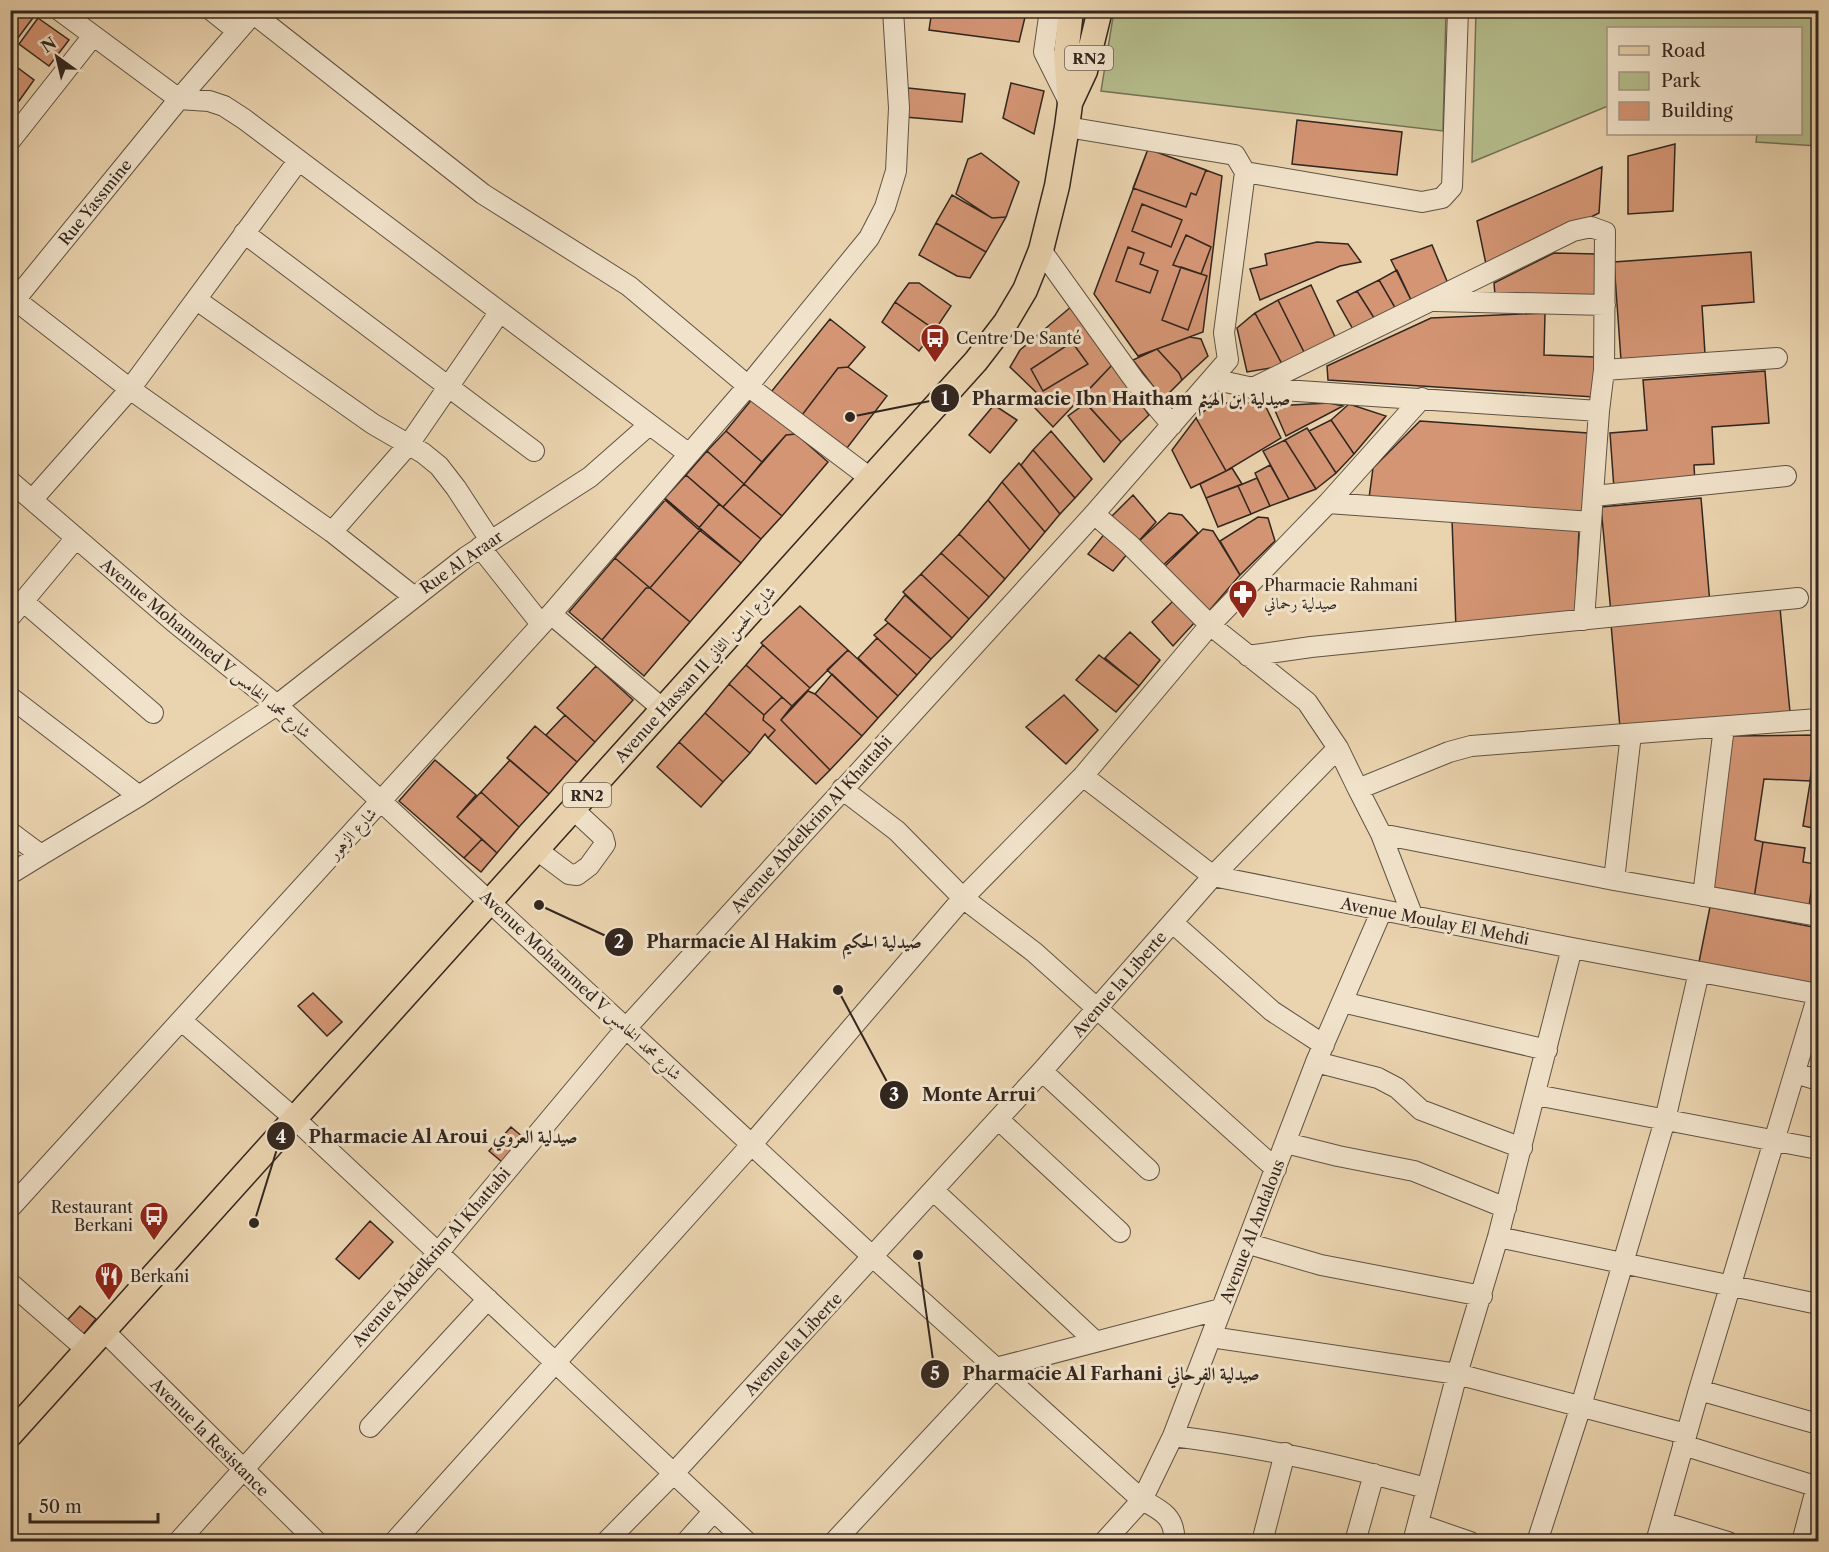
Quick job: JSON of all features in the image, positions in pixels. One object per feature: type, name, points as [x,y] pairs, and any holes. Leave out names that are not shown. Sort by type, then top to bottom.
[{"type":"main road","name":"Avenue Hassan II شارع الحسن الثاني","points":[[10,1435],[489,901],[664,710],[976,361],[1000,330],[1025,290],[1041,250],[1057,186],[1068,115],[1066,55],[1071,10]]},
{"type":"main road","name":"Avenue Hassan II شارع الحسن الثاني","points":[[1068,115],[1085,71],[1100,10]]},
{"type":"street","points":[[59,10],[179,99],[209,101],[224,106],[689,454]]},
{"type":"street","points":[[211,10],[236,30]]},
{"type":"street","name":"شارع الزهور","points":[[13,1199],[182,1021],[546,619],[748,386],[869,238],[885,207],[896,171],[899,108],[893,10]]},
{"type":"street","points":[[1050,10],[1044,52],[1068,115],[1235,155],[1245,172],[1422,202],[1442,198],[1452,187],[1458,10]]},
{"type":"street","points":[[255,12],[483,194],[629,286],[748,386],[870,478]]},
{"type":"street","name":"Rue Yassmine","points":[[12,300],[236,30],[255,12]]},
{"type":"street","points":[[10,141],[93,36]]},
{"type":"street","points":[[32,500],[130,389],[298,161]]},
{"type":"street","name":"Avenue Abdelkrim Al Khattabi","points":[[178,1542],[438,1253],[627,1027],[1094,514],[1228,360],[1224,333],[1245,172]]},
{"type":"street","points":[[1253,388],[1573,231],[1591,227],[1605,232],[1604,370],[1584,620]]},
{"type":"street","points":[[244,232],[534,451]]},
{"type":"street","points":[[1041,250],[1135,381],[1172,425]]},
{"type":"street","points":[[12,300],[130,389],[332,532],[413,596]]},
{"type":"street","points":[[197,300],[373,424],[410,444],[439,466],[485,544],[546,619],[664,710]]},
{"type":"street","points":[[1433,301],[1605,305]]},
{"type":"street","points":[[332,532],[410,444],[499,313]]},
{"type":"street","points":[[1604,370],[1777,358]]},
{"type":"street","points":[[1212,380],[1253,388],[1599,411]]},
{"type":"street","points":[[394,1542],[752,1144],[963,898],[1083,776],[1210,625],[1328,502],[1422,398]]},
{"type":"street","name":"Rue Al Araar","points":[[10,874],[139,796],[277,705],[413,596],[485,544],[590,477],[650,425]]},
{"type":"street","points":[[1594,496],[1786,476]]},
{"type":"street","name":"Avenue Mohammed V شارع محمد الخامس","points":[[10,481],[277,705],[873,1257],[1142,1500],[1169,1516],[1175,1532],[1174,1542]]},
{"type":"street","points":[[1328,502],[1591,522]]},
{"type":"street","points":[[1094,514],[1130,544],[1210,625],[1307,702],[1338,748],[1381,834],[1413,917]]},
{"type":"street","points":[[10,617],[76,538]]},
{"type":"street","points":[[1248,656],[1311,646],[1798,598]]},
{"type":"street","points":[[24,602],[153,713]]},
{"type":"street","points":[[10,697],[139,796]]},
{"type":"street","points":[[1358,789],[1461,748],[1818,719]]},
{"type":"street","points":[[1703,896],[1724,727]]},
{"type":"street","points":[[1614,880],[1631,734]]},
{"type":"street","name":"Avenue la Liberte","points":[[606,1542],[674,1474],[873,1257],[1096,1011],[1213,876],[1338,748]]},
{"type":"street","name":"Avenue Moulay El Mehdi","points":[[1083,776],[1213,876],[1413,917],[1818,994]]},
{"type":"street","points":[[842,789],[897,831],[963,898],[1034,952],[1096,1011],[1276,1169]]},
{"type":"street","points":[[537,850],[569,874],[577,875],[589,866],[605,844],[603,837],[574,810]]},
{"type":"street","points":[[10,832],[41,855]]},
{"type":"street","points":[[1381,834],[1614,880],[1818,916]]},
{"type":"street","name":"Avenue Al Andalous","points":[[1104,1542],[1142,1500],[1173,1436],[1221,1309],[1249,1244],[1320,1054],[1382,910]]},
{"type":"street","points":[[1173,923],[1320,1054],[1397,1088],[1421,1110],[1473,1127],[1522,1149]]},
{"type":"street","points":[[1470,1542],[1415,1533],[1457,1374],[1482,1296],[1522,1149],[1572,948]]},
{"type":"street","points":[[1537,1542],[1581,1406],[1665,1120],[1699,972]]},
{"type":"street","points":[[1656,1542],[1699,1389],[1777,1139],[1818,994]]},
{"type":"street","points":[[1342,1002],[1547,1050]]},
{"type":"street","points":[[182,1021],[294,1118],[747,1542]]},
{"type":"street","points":[[1042,1071],[1149,1170]]},
{"type":"street","points":[[1795,1073],[1818,1080]]},
{"type":"street","points":[[1536,1095],[1777,1139],[1818,1149]]},
{"type":"street","points":[[998,1119],[1119,1232]]},
{"type":"street","points":[[1286,1143],[1413,1171],[1506,1208]]},
{"type":"street","points":[[933,1190],[1096,1341]]},
{"type":"street","points":[[1498,1237],[1622,1261],[1730,1287],[1818,1304]]},
{"type":"street","points":[[1249,1244],[1321,1265],[1482,1296]]},
{"type":"street","points":[[10,1283],[87,1350]]},
{"type":"street","points":[[370,1427],[489,1299]]},
{"type":"street","points":[[834,1542],[996,1368],[1221,1309]]},
{"type":"street","name":"Avenue la Resistance","points":[[104,1331],[317,1542]]},
{"type":"street","points":[[1210,1337],[1457,1374],[1581,1406],[1818,1485],[1802,1542]]},
{"type":"street","points":[[1699,1389],[1818,1424]]},
{"type":"street","points":[[1173,1436],[1247,1445],[1426,1488]]},
{"type":"street","points":[[1262,1542],[1285,1453]]},
{"type":"street","points":[[1355,1542],[1374,1474]]},
{"type":"street","points":[[686,1542],[714,1510]]},
{"type":"street","points":[[1662,1522],[1728,1542]]},
{"type":"green space","points":[[1114,11],[1446,11],[1443,131],[1101,91]]},
{"type":"green space","points":[[1476,11],[1818,11],[1818,146],[1756,142],[1757,135],[1802,135],[1802,27],[1607,27],[1607,106],[1472,162]]},
{"type":"building","points":[[10,10],[29,10],[35,15],[15,42],[10,38]]},
{"type":"building","points":[[932,10],[1010,10],[1026,13],[1019,42],[929,30]]},
{"type":"building","points":[[38,18],[69,40],[49,66],[19,44]]},
{"type":"building","points":[[10,62],[34,80],[19,101],[10,96]]},
{"type":"building","points":[[1011,83],[1044,91],[1034,134],[1003,118]]},
{"type":"building","points":[[908,88],[965,94],[962,122],[905,117]]},
{"type":"building","points":[[1297,120],[1402,132],[1397,175],[1292,164]]},
{"type":"building","points":[[1675,144],[1673,211],[1628,214],[1628,156]]},
{"type":"building","points":[[1148,149],[1222,176],[1203,332],[1138,356],[1094,294]]},
{"type":"building","points":[[1148,149],[1206,170],[1196,195],[1191,193],[1186,207],[1133,188]]},
{"type":"building","points":[[981,153],[1019,182],[1006,217],[992,218],[956,194],[968,159]]},
{"type":"building","points":[[1602,167],[1599,213],[1487,269],[1477,221]]},
{"type":"building","points":[[952,195],[992,218],[1006,217],[986,252],[936,223]]},
{"type":"building","points":[[1142,204],[1182,220],[1171,247],[1132,231]]},
{"type":"building","points":[[936,223],[986,252],[970,278],[957,276],[919,255]]},
{"type":"building","points":[[1186,235],[1211,247],[1201,274],[1173,265]]},
{"type":"building","points":[[1317,242],[1348,244],[1361,262],[1340,266],[1260,300],[1250,269],[1267,265],[1265,254]]},
{"type":"building","points":[[1432,245],[1449,286],[1413,304],[1391,260]]},
{"type":"building","points":[[1128,247],[1144,253],[1140,264],[1158,271],[1150,293],[1116,281]]},
{"type":"building","points":[[1751,252],[1754,302],[1702,306],[1705,354],[1621,360],[1614,262]]},
{"type":"building","points":[[1554,253],[1597,254],[1595,300],[1495,295],[1494,283]]},
{"type":"building","points":[[1181,267],[1207,276],[1188,330],[1162,320]]},
{"type":"building","points":[[1397,270],[1413,304],[1397,311],[1379,280]]},
{"type":"building","points":[[1379,280],[1397,311],[1376,321],[1357,291]]},
{"type":"building","points":[[909,283],[919,283],[951,306],[935,330],[895,302]]},
{"type":"building","points":[[1311,285],[1336,339],[1305,354],[1278,300]]},
{"type":"building","points":[[1357,291],[1376,321],[1354,331],[1337,301]]},
{"type":"building","points":[[1278,300],[1305,354],[1283,366],[1255,313]]},
{"type":"building","points":[[895,302],[935,330],[919,351],[882,322]]},
{"type":"building","points":[[1072,306],[1113,364],[1053,427],[1035,408],[1044,400],[1010,367],[1020,350]]},
{"type":"building","points":[[1255,313],[1283,366],[1247,372],[1237,328]]},
{"type":"building","points":[[1545,313],[1544,355],[1595,357],[1594,397],[1328,380],[1327,366],[1431,318]]},
{"type":"building","points":[[830,319],[865,347],[848,367],[838,368],[802,415],[771,392]]},
{"type":"building","points":[[1190,337],[1201,339],[1208,356],[1182,380],[1179,373],[1157,349]]},
{"type":"building","points":[[1072,342],[1088,364],[1043,391],[1031,369]]},
{"type":"building","points":[[1157,349],[1179,373],[1182,380],[1163,399],[1133,360]]},
{"type":"building","points":[[1113,364],[1149,415],[1121,442],[1081,398]]},
{"type":"building","points":[[848,367],[887,396],[847,448],[802,415],[838,368]]},
{"type":"building","points":[[1765,371],[1769,423],[1712,427],[1714,464],[1694,465],[1695,483],[1614,489],[1610,433],[1647,430],[1643,380]]},
{"type":"building","points":[[753,398],[796,434],[786,435],[762,462],[726,431]]},
{"type":"building","points":[[1086,403],[1121,442],[1104,462],[1068,416]]},
{"type":"building","points":[[1214,403],[1264,403],[1281,438],[1226,471],[1196,418]]},
{"type":"building","points":[[1329,403],[1343,406],[1286,436],[1273,406]]},
{"type":"building","points":[[1349,404],[1386,416],[1354,454],[1331,420]]},
{"type":"building","points":[[994,405],[1017,420],[990,453],[969,435]]},
{"type":"building","points":[[1196,418],[1226,471],[1191,488],[1172,450]]},
{"type":"building","points":[[1331,420],[1354,454],[1336,473],[1309,431]]},
{"type":"building","points":[[1420,421],[1588,433],[1584,514],[1369,498],[1373,468]]},
{"type":"building","points":[[1307,428],[1336,473],[1316,489],[1285,440]]},
{"type":"building","points":[[726,431],[762,462],[744,484],[707,451]]},
{"type":"building","points":[[1051,431],[1092,479],[1075,498],[1033,450]]},
{"type":"building","points":[[796,434],[828,462],[782,516],[744,484],[786,435]]},
{"type":"building","points":[[1285,440],[1316,489],[1289,499],[1263,451]]},
{"type":"building","points":[[1033,450],[1075,498],[1060,514],[1021,465]]},
{"type":"building","points":[[707,451],[744,484],[723,507],[686,475]]},
{"type":"building","points":[[1019,463],[1060,514],[1045,532],[1002,482]]},
{"type":"building","points":[[1270,465],[1289,499],[1270,506],[1255,473]]},
{"type":"building","points":[[1232,468],[1242,484],[1206,498],[1200,484]]},
{"type":"building","points":[[686,475],[719,504],[698,529],[664,499]]},
{"type":"building","points":[[1257,478],[1270,506],[1251,514],[1238,486]]},
{"type":"building","points":[[1002,482],[1045,532],[1030,550],[988,500]]},
{"type":"building","points":[[744,484],[782,516],[761,539],[723,507]]},
{"type":"building","points":[[1238,486],[1251,514],[1218,527],[1206,498]]},
{"type":"building","points":[[1133,495],[1156,522],[1136,544],[1111,517]]},
{"type":"building","points":[[1701,498],[1710,604],[1611,613],[1601,507]]},
{"type":"building","points":[[666,499],[701,529],[650,588],[615,558]]},
{"type":"building","points":[[988,500],[1030,550],[1005,579],[959,534]]},
{"type":"building","points":[[719,504],[761,539],[741,563],[698,529]]},
{"type":"building","points":[[1169,513],[1182,515],[1198,533],[1159,569],[1136,544]]},
{"type":"building","points":[[1258,517],[1268,518],[1275,541],[1240,575],[1220,541]]},
{"type":"building","points":[[1452,520],[1579,530],[1575,616],[1456,629]]},
{"type":"building","points":[[701,529],[741,563],[690,622],[650,588]]},
{"type":"building","points":[[1203,529],[1213,531],[1240,575],[1208,612],[1161,570]]},
{"type":"building","points":[[1106,532],[1128,553],[1113,571],[1088,554]]},
{"type":"building","points":[[959,534],[1005,579],[989,597],[941,553]]},
{"type":"building","points":[[941,553],[989,597],[969,619],[921,574]]},
{"type":"building","points":[[615,558],[650,588],[646,588],[602,640],[569,612]]},
{"type":"building","points":[[921,574],[969,619],[952,638],[903,592]]},
{"type":"building","points":[[646,588],[650,588],[690,622],[644,676],[602,640]]},
{"type":"building","points":[[905,595],[952,638],[931,659],[885,620]]},
{"type":"building","points":[[1174,600],[1195,622],[1173,646],[1152,622]]},
{"type":"building","points":[[800,606],[848,650],[810,688],[761,643]]},
{"type":"building","points":[[1780,608],[1790,712],[1620,728],[1611,624]]},
{"type":"building","points":[[888,623],[931,659],[917,675],[874,635]]},
{"type":"building","points":[[1130,632],[1160,660],[1139,686],[1105,658]]},
{"type":"building","points":[[877,638],[917,675],[898,696],[858,658]]},
{"type":"building","points":[[763,645],[810,688],[792,706],[746,665]]},
{"type":"building","points":[[848,650],[898,696],[878,718],[827,670]]},
{"type":"building","points":[[1099,655],[1139,686],[1116,712],[1076,680]]},
{"type":"building","points":[[746,665],[782,697],[764,715],[729,684]]},
{"type":"building","points":[[596,666],[633,700],[595,742],[557,708]]},
{"type":"building","points":[[832,674],[878,718],[862,736],[815,694]]},
{"type":"building","points":[[729,684],[764,715],[763,720],[775,730],[768,738],[765,734],[750,753],[705,713]]},
{"type":"building","points":[[808,691],[815,694],[862,736],[830,770],[781,720]]},
{"type":"building","points":[[1064,695],[1098,730],[1066,764],[1026,727]]},
{"type":"building","points":[[782,697],[792,706],[781,720],[830,770],[816,784],[768,738],[775,730],[763,720],[764,715]]},
{"type":"building","points":[[705,713],[750,753],[723,782],[679,742]]},
{"type":"building","points":[[565,715],[595,742],[577,762],[546,735]]},
{"type":"building","points":[[535,726],[577,762],[549,794],[507,758]]},
{"type":"building","points":[[1818,734],[1818,829],[1803,826]]},
{"type":"building","points":[[1816,735],[1810,781],[1764,779],[1755,840],[1763,842],[1754,898],[1709,889],[1728,736]]},
{"type":"building","points":[[679,742],[723,782],[701,807],[657,767]]},
{"type":"building","points":[[435,760],[476,795],[457,817],[482,839],[464,858],[399,801]]},
{"type":"building","points":[[510,760],[549,794],[519,827],[481,792]]},
{"type":"building","points":[[481,792],[519,827],[497,853],[457,817]]},
{"type":"building","points":[[482,839],[497,853],[481,872],[464,858]]},
{"type":"building","points":[[1763,842],[1805,848],[1803,862],[1815,864],[1809,906],[1754,898]]},
{"type":"building","points":[[1710,907],[1818,928],[1818,986],[1699,962]]},
{"type":"building","points":[[313,993],[342,1022],[327,1036],[298,1006]]},
{"type":"building","points":[[511,1127],[524,1138],[502,1162],[489,1151]]},
{"type":"building","points":[[370,1221],[393,1242],[359,1279],[336,1259]]},
{"type":"building","points":[[80,1306],[96,1319],[79,1340],[62,1326]]},
{"type":"place","name":"Centre De Santé","points":[[935,364]]},
{"type":"place","name":"Pharmacie Ibn Haitham صيدلية ابن الهيثم","points":[[850,417]]},
{"type":"place","name":"Pharmacie Rahmani صيدلية رحماني","points":[[1243,620]]},
{"type":"place","name":"Pharmacie Al Hakim صيدلية الحكيم","points":[[539,905]]},
{"type":"place","name":"Monte Arrui","points":[[838,990]]},
{"type":"place","name":"Pharmacie Al Aroui صيدلية العروي","points":[[254,1223]]},
{"type":"place","name":"Restaurant Berkani","points":[[154,1242]]},
{"type":"place","name":"Pharmacie Al Farhani صيدلية الفرحاني","points":[[918,1255]]},
{"type":"place","name":"Berkani","points":[[109,1302]]}]
